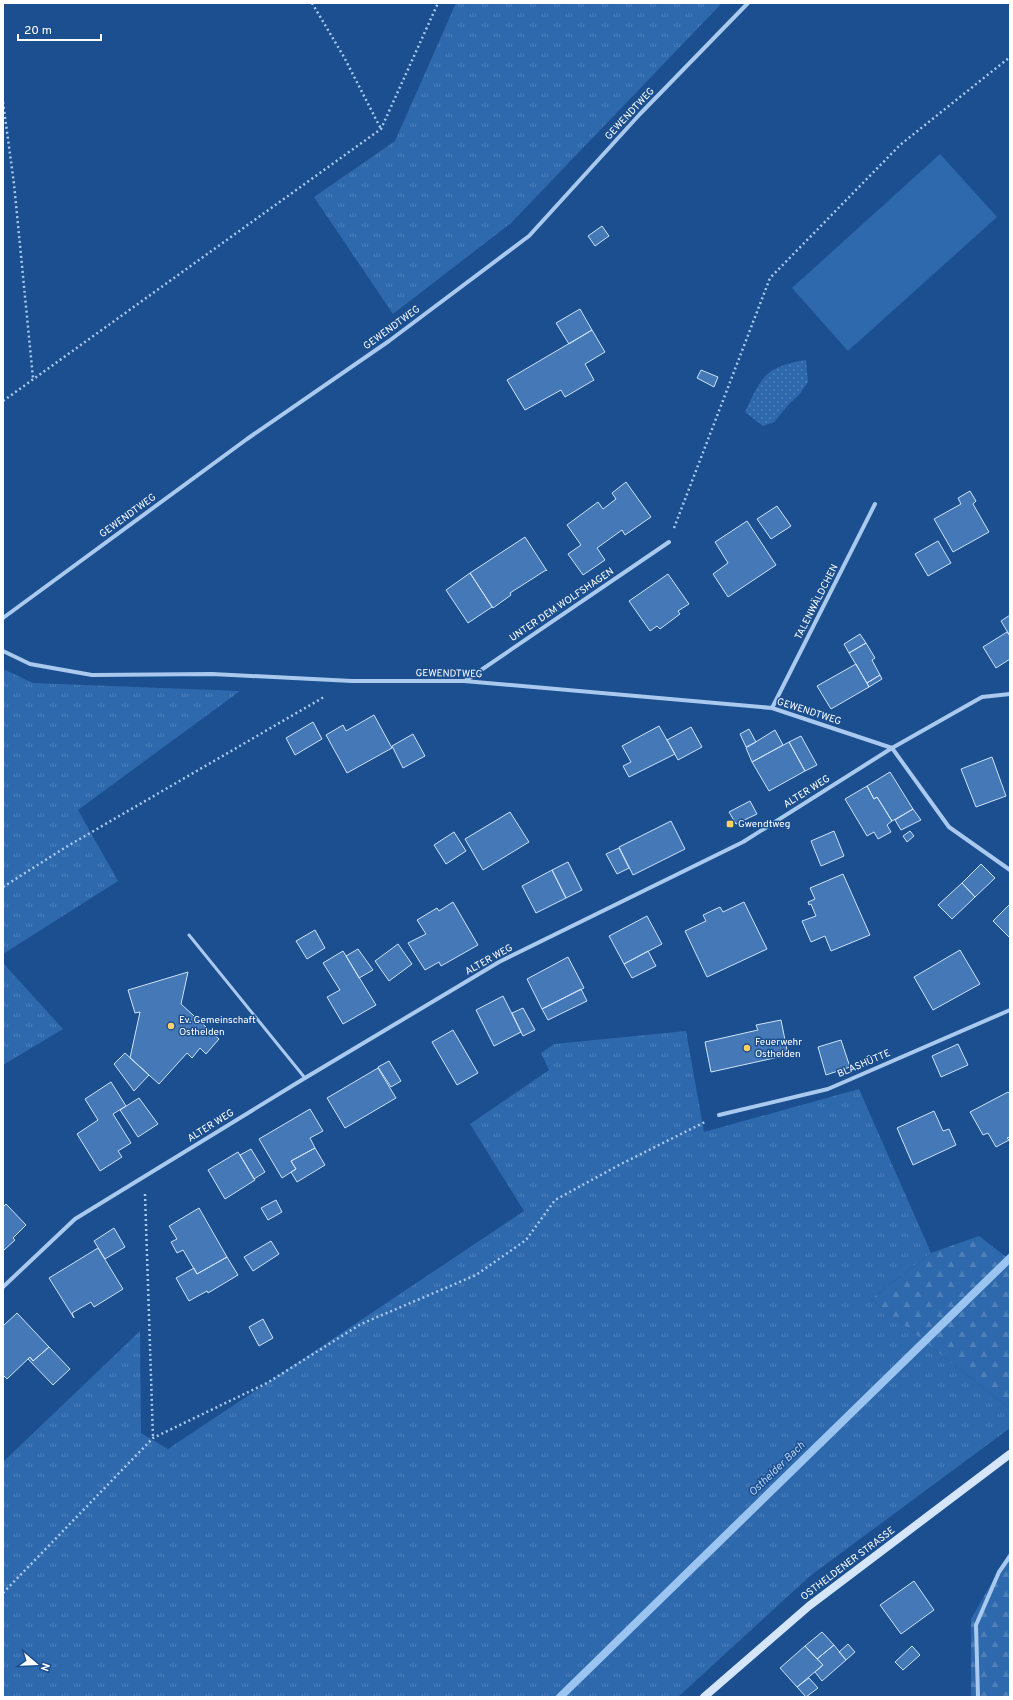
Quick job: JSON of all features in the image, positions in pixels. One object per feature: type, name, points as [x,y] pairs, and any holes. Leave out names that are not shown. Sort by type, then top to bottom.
[{"type":"main road","name":"OSTHELDENER STRASSE","points":[[704,1697],[809,1606],[1010,1454]]},
{"type":"street","name":"GEWENDTWEG","points":[[3,618],[247,439],[389,341],[529,236],[640,114],[748,3]]},
{"type":"street","name":"TALENWÄLDCHEN","points":[[772,708],[875,504]]},
{"type":"street","name":"UNTER DEM WOLFSHAGEN","points":[[464,681],[669,542]]},
{"type":"street","name":"GEWENDTWEG","points":[[3,651],[30,664],[92,675],[212,674],[352,681],[464,681],[772,708],[892,748]]},
{"type":"street","name":"ALTER WEG","points":[[3,1287],[75,1219],[305,1078],[499,962],[743,842],[892,748],[982,697],[1010,694]]},
{"type":"street","points":[[892,748],[949,827],[1010,870]]},
{"type":"street","name":"BLASHÜTTE","points":[[719,1115],[828,1089],[1010,1010]]},
{"type":"street","points":[[978,1697],[976,1625],[999,1572],[1010,1556]]},
{"type":"lane","points":[[189,935],[305,1078]]},
{"type":"path","points":[[312,3],[344,57],[381,129]]},
{"type":"path","points":[[3,401],[381,129],[438,3]]},
{"type":"path","points":[[669,542],[770,278],[900,145],[1010,58]]},
{"type":"path","points":[[3,102],[14,184],[33,379]]},
{"type":"path","points":[[3,887],[66,847],[325,697]]},
{"type":"path","points":[[3,1593],[153,1438],[267,1383],[361,1324],[476,1275],[526,1240],[555,1200],[621,1164],[719,1115]]},
{"type":"path","points":[[145,1176],[153,1438]]},
{"type":"green space","points":[[456,3],[722,3],[511,223],[393,314],[314,197],[395,141]]},
{"type":"green space","points":[[940,154],[997,217],[848,351],[792,288]]},
{"type":"green space","points":[[806,360],[808,382],[799,395],[774,422],[763,426],[745,412],[756,390],[766,375],[782,366]]},
{"type":"green space","points":[[3,669],[33,683],[240,691],[78,810],[118,881],[3,954]]},
{"type":"green space","points":[[3,963],[63,1029],[3,1065]]},
{"type":"green space","points":[[686,1031],[704,1132],[859,1089],[931,1253],[871,1299],[1010,1409],[1010,1428],[810,1576],[678,1697],[3,1697],[3,1462],[140,1331],[141,1433],[168,1449],[524,1211],[470,1124],[549,1070],[541,1053],[554,1044]]},
{"type":"green space","points":[[979,1236],[1010,1260],[1010,1409],[871,1299],[931,1253]]},
{"type":"green space","points":[[1010,1551],[1010,1697],[971,1697],[971,1619]]},
{"type":"building","points":[[602,226],[609,236],[595,246],[588,236]]},
{"type":"building","points":[[580,309],[592,330],[569,344],[556,323]]},
{"type":"building","points":[[592,330],[605,352],[585,364],[594,380],[565,397],[561,390],[525,410],[507,380]]},
{"type":"building","points":[[701,370],[718,377],[714,387],[697,378]]},
{"type":"building","points":[[626,482],[651,517],[625,535],[622,530],[597,548],[605,560],[583,575],[568,554],[581,545],[567,525],[598,502],[603,509],[616,499],[612,493]]},
{"type":"building","points":[[970,491],[976,501],[973,504],[989,532],[953,552],[934,519],[961,504],[958,498]]},
{"type":"building","points":[[777,506],[791,526],[771,539],[757,519]]},
{"type":"building","points":[[747,521],[776,565],[728,597],[713,574],[728,563],[715,542]]},
{"type":"building","points":[[525,537],[547,571],[546,570],[510,593],[511,595],[493,608],[470,573]]},
{"type":"building","points":[[938,541],[951,563],[928,576],[915,554]]},
{"type":"building","points":[[470,573],[492,607],[468,623],[446,590]]},
{"type":"building","points":[[668,574],[689,604],[678,611],[680,614],[660,629],[657,626],[650,631],[629,601]]},
{"type":"building","points":[[1010,615],[1010,636],[1001,621]]},
{"type":"building","points":[[1007,632],[1010,636],[1010,659],[996,668],[983,647]]},
{"type":"building","points":[[860,634],[866,643],[849,653],[844,644]]},
{"type":"building","points":[[866,643],[875,658],[872,660],[880,675],[867,683],[849,653]]},
{"type":"building","points":[[856,664],[869,687],[831,709],[817,686]]},
{"type":"building","points":[[880,675],[882,679],[869,687],[867,683]]},
{"type":"building","points":[[374,715],[392,748],[347,773],[326,735],[343,725],[346,731]]},
{"type":"building","points":[[313,722],[322,739],[295,755],[286,738]]},
{"type":"building","points":[[659,726],[675,754],[629,777],[623,766],[631,762],[622,746]]},
{"type":"building","points":[[691,727],[702,747],[678,760],[667,740]]},
{"type":"building","points":[[749,729],[756,742],[746,747],[740,734]]},
{"type":"building","points":[[775,730],[783,745],[752,762],[746,748]]},
{"type":"building","points":[[413,734],[425,756],[403,768],[392,746]]},
{"type":"building","points":[[801,736],[817,765],[805,771],[789,742]]},
{"type":"building","points":[[789,742],[805,771],[769,791],[752,762]]},
{"type":"building","points":[[992,757],[1006,796],[976,807],[961,769]]},
{"type":"building","points":[[890,772],[913,809],[892,821],[877,797],[874,799],[867,786]]},
{"type":"building","points":[[867,786],[874,799],[877,797],[892,821],[887,825],[891,832],[878,839],[874,832],[867,836],[845,799]]},
{"type":"building","points":[[750,801],[757,814],[736,824],[729,812]]},
{"type":"building","points":[[913,809],[921,820],[901,830],[895,820]]},
{"type":"building","points":[[510,812],[529,842],[483,870],[465,839]]},
{"type":"building","points":[[671,821],[685,849],[633,875],[619,847]]},
{"type":"building","points":[[834,831],[844,856],[821,866],[811,841]]},
{"type":"building","points":[[910,831],[914,836],[907,842],[903,836]]},
{"type":"building","points":[[454,832],[466,851],[446,864],[434,845]]},
{"type":"building","points":[[619,848],[629,868],[617,874],[606,854]]},
{"type":"building","points":[[568,862],[582,890],[566,898],[552,870]]},
{"type":"building","points":[[981,864],[995,878],[975,897],[962,883]]},
{"type":"building","points":[[552,870],[566,898],[536,913],[522,886]]},
{"type":"building","points":[[843,874],[870,935],[831,951],[825,936],[811,942],[802,921],[816,916],[811,904],[809,905],[808,902],[815,899],[810,888]]},
{"type":"building","points":[[962,883],[975,897],[952,919],[938,905]]},
{"type":"building","points":[[453,902],[478,945],[441,966],[439,962],[425,970],[408,943],[426,934],[417,920],[437,908],[439,911]]},
{"type":"building","points":[[744,902],[767,949],[707,977],[685,931],[706,921],[703,915],[720,907],[723,912]]},
{"type":"building","points":[[1010,904],[1010,938],[993,921]]},
{"type":"building","points":[[647,916],[662,944],[624,964],[609,936]]},
{"type":"building","points":[[315,930],[325,948],[307,959],[296,941]]},
{"type":"building","points":[[398,944],[412,964],[389,981],[375,961]]},
{"type":"building","points":[[358,949],[373,970],[359,978],[346,956]]},
{"type":"building","points":[[960,950],[980,984],[933,1010],[914,977]]},
{"type":"building","points":[[343,951],[376,1005],[343,1024],[327,997],[340,990],[323,963]]},
{"type":"building","points":[[648,951],[656,966],[632,978],[624,964]]},
{"type":"building","points":[[568,957],[584,988],[542,1009],[527,979]]},
{"type":"building","name":"Ev. Gemeinschaft Osthelden","points":[[188,972],[181,1004],[219,1039],[206,1054],[200,1048],[192,1058],[187,1053],[159,1084],[130,1058],[140,1012],[135,1013],[128,990]]},
{"type":"building","points":[[581,989],[587,1001],[548,1020],[542,1009]]},
{"type":"building","points":[[503,996],[521,1032],[494,1046],[476,1010]]},
{"type":"building","points":[[523,1008],[535,1030],[523,1036],[512,1013]]},
{"type":"building","name":"Feuerwehr Osthelden","points":[[781,1020],[788,1055],[711,1072],[705,1042],[758,1030],[756,1025]]},
{"type":"building","points":[[453,1030],[478,1073],[457,1085],[432,1042]]},
{"type":"building","points":[[841,1040],[850,1067],[826,1075],[818,1047]]},
{"type":"building","points":[[958,1044],[968,1065],[941,1077],[932,1056]]},
{"type":"building","points":[[125,1053],[149,1075],[134,1091],[114,1064]]},
{"type":"building","points":[[389,1061],[401,1081],[391,1087],[378,1067]]},
{"type":"building","points":[[378,1068],[396,1098],[345,1128],[327,1098]]},
{"type":"building","points":[[111,1082],[126,1106],[113,1114],[131,1143],[118,1151],[122,1157],[100,1171],[77,1134],[98,1120],[85,1099]]},
{"type":"building","points":[[1008,1092],[1010,1094],[1010,1137],[1007,1138],[1009,1140],[996,1147],[988,1133],[983,1135],[970,1112]]},
{"type":"building","points":[[139,1098],[158,1124],[138,1137],[120,1110]]},
{"type":"building","points":[[310,1109],[323,1131],[310,1138],[315,1148],[291,1161],[296,1169],[282,1178],[259,1139]]},
{"type":"building","points":[[934,1111],[943,1131],[949,1129],[956,1145],[913,1165],[897,1128]]},
{"type":"building","points":[[315,1148],[325,1165],[297,1182],[291,1172],[296,1169],[291,1161]]},
{"type":"building","points":[[251,1149],[265,1172],[254,1179],[240,1155]]},
{"type":"building","points":[[238,1152],[255,1180],[225,1199],[208,1170]]},
{"type":"building","points":[[276,1200],[282,1212],[268,1220],[261,1208]]},
{"type":"building","points":[[6,1204],[26,1225],[13,1238],[15,1240],[3,1251],[3,1207]]},
{"type":"building","points":[[199,1208],[227,1257],[197,1274],[183,1250],[177,1253],[171,1242],[177,1239],[169,1226]]},
{"type":"building","points":[[114,1228],[125,1247],[105,1259],[94,1241]]},
{"type":"building","points":[[271,1241],[279,1254],[253,1271],[244,1257]]},
{"type":"building","points":[[98,1248],[123,1289],[94,1307],[91,1302],[72,1313],[74,1318],[49,1278]]},
{"type":"building","points":[[227,1257],[238,1275],[208,1293],[207,1291],[189,1301],[176,1278],[194,1268],[197,1274]]},
{"type":"building","points":[[17,1313],[49,1347],[33,1361],[30,1357],[7,1379],[3,1375],[3,1326]]},
{"type":"building","points":[[263,1319],[273,1338],[259,1346],[249,1327]]},
{"type":"building","points":[[49,1347],[70,1369],[53,1385],[28,1359],[30,1357],[33,1361]]},
{"type":"building","points":[[914,1581],[934,1610],[901,1634],[880,1605]]},
{"type":"building","points":[[822,1632],[834,1645],[817,1659],[805,1646]]},
{"type":"building","points":[[848,1644],[855,1652],[846,1660],[839,1652]]},
{"type":"building","points":[[834,1645],[846,1660],[822,1681],[815,1672],[823,1665],[817,1659]]},
{"type":"building","points":[[805,1646],[823,1665],[797,1687],[780,1668]]},
{"type":"building","points":[[912,1646],[920,1655],[903,1670],[895,1662]]},
{"type":"building","points":[[809,1678],[818,1688],[806,1697],[797,1687]]},
{"type":"waterway","name":"Osthelder Bach","points":[[560,1697],[1010,1258]]},
{"type":"place","name":"Gwendtweg","points":[[730,824]]},
{"type":"place","name":"Ev. Gemeinschaft Osthelden","points":[[171,1026]]},
{"type":"place","name":"Feuerwehr Osthelden","points":[[747,1048]]}]
